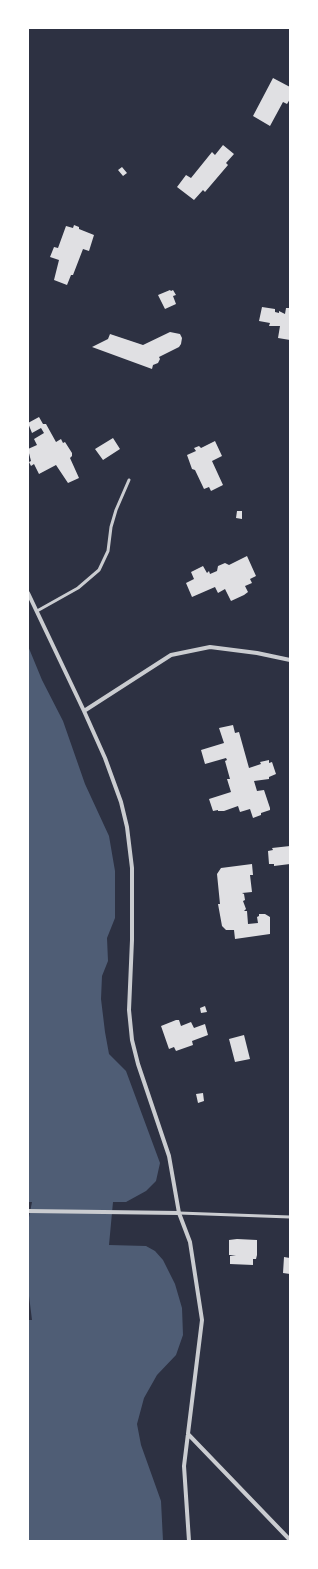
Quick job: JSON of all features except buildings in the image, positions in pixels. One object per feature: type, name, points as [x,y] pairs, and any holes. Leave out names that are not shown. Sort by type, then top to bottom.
[{"type":"street","points":[[28,593],[84,711],[121,802],[127,827],[132,868],[132,940],[129,1010],[132,1040],[138,1064],[169,1156],[179,1213],[190,1242],[202,1320],[184,1466],[190,1541]]},
{"type":"street","points":[[84,711],[171,655],[210,647],[290,660]]},
{"type":"street","points":[[28,1211],[179,1213]]},
{"type":"street","points":[[188,1434],[290,1540]]},
{"type":"lane","points":[[37,611],[78,588],[99,570],[108,551],[111,527],[116,510],[129,480]]},
{"type":"lane","points":[[179,1213],[290,1217]]},
{"type":"water","points":[[28,646],[42,680],[63,721],[85,784],[109,836],[115,871],[115,918],[107,938],[108,961],[102,976],[101,999],[105,1032],[109,1054],[126,1071],[160,1163],[156,1181],[146,1191],[126,1202],[113,1202],[109,1245],[146,1246],[155,1251],[163,1260],[175,1284],[182,1308],[183,1335],[176,1355],[157,1375],[144,1398],[137,1424],[141,1445],[161,1501],[163,1541],[28,1541],[28,1320],[32,1320],[28,1288],[28,1222],[32,1202],[28,1202]]}]
